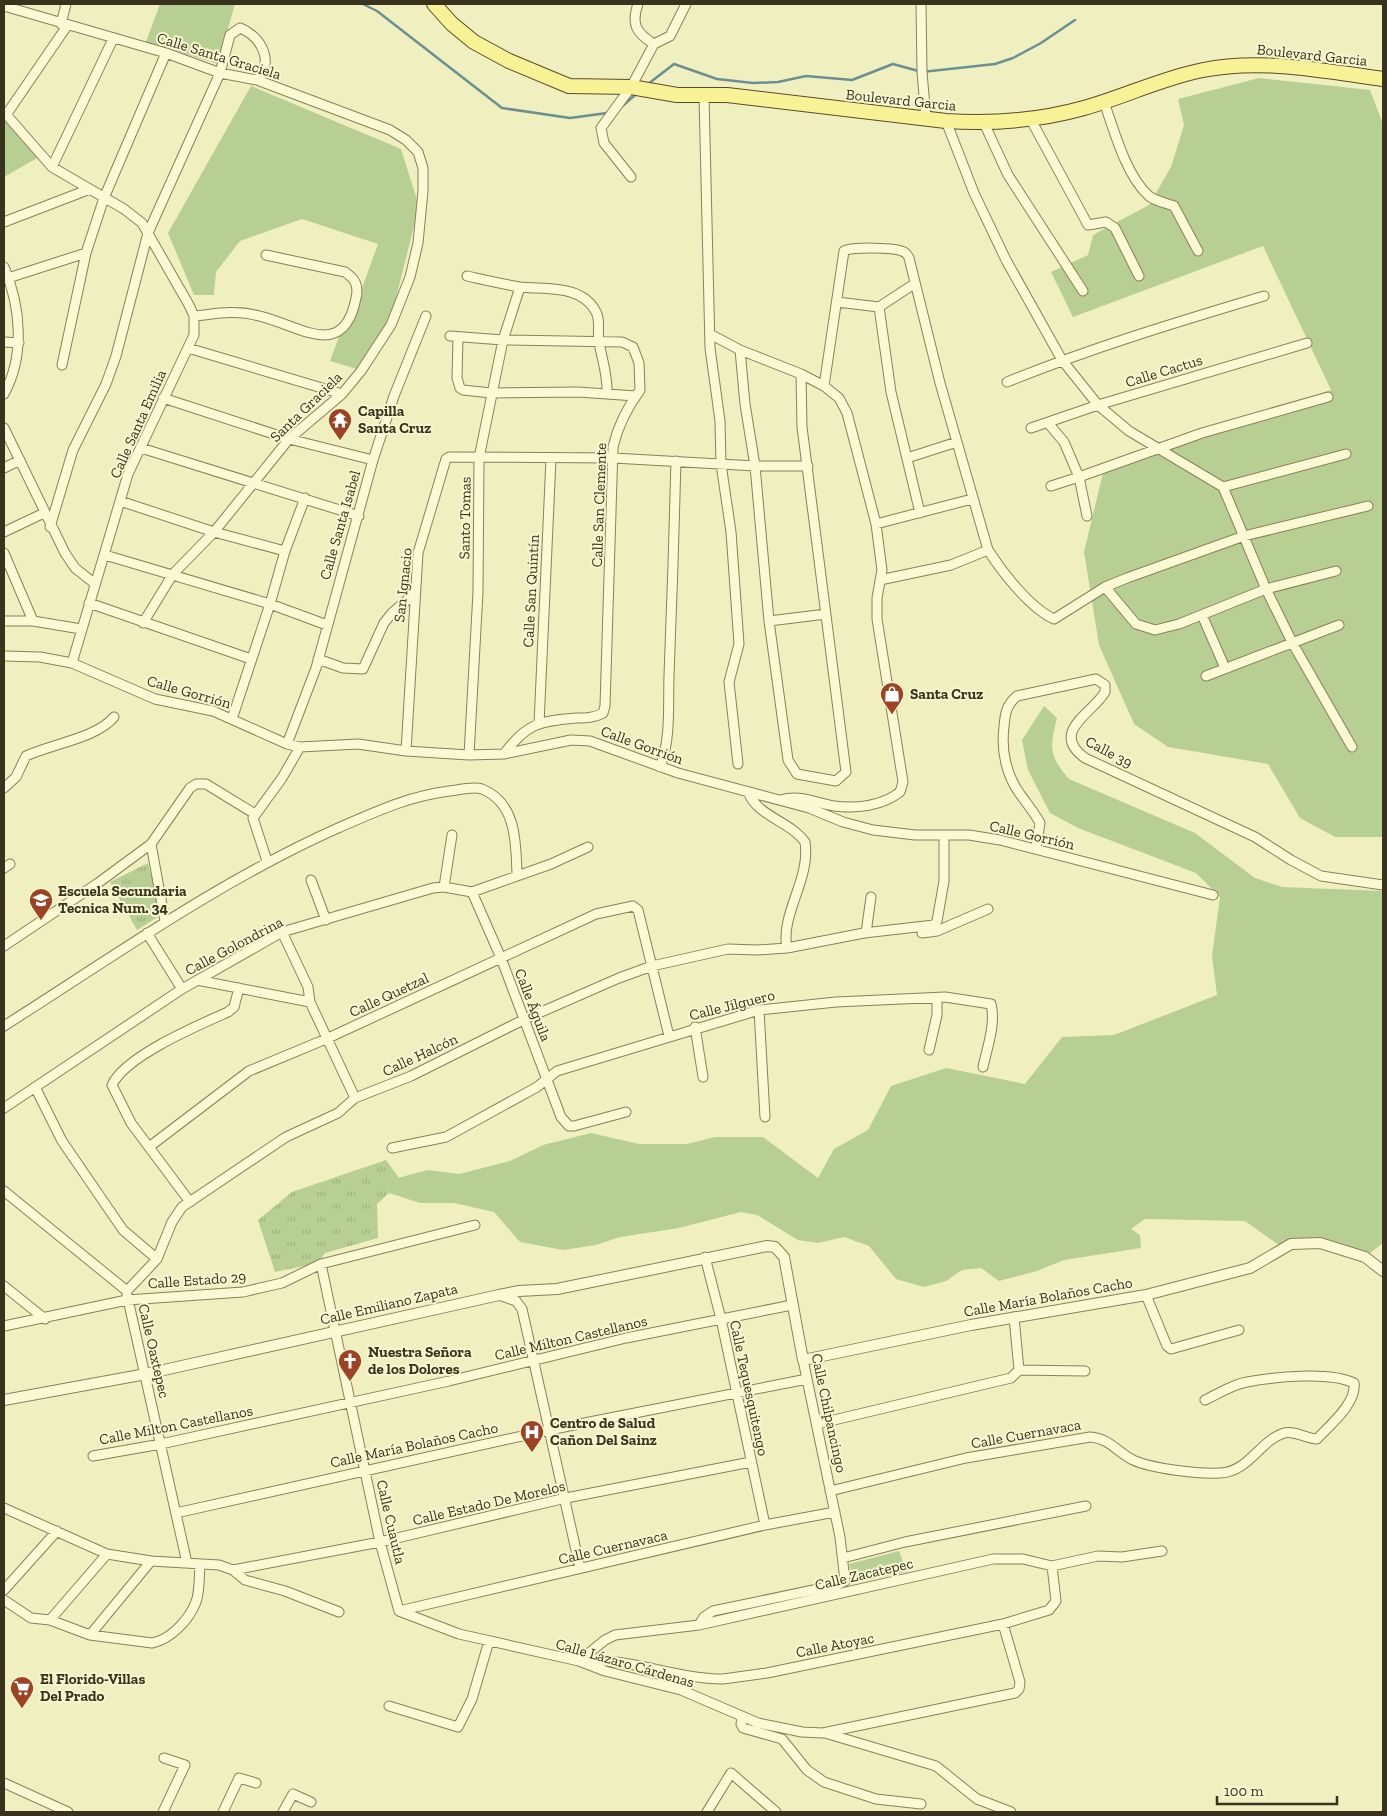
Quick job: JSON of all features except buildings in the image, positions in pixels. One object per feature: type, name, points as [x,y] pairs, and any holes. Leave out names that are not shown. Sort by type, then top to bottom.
[{"type":"main road","name":"Boulevard Garcia","points":[[434,4],[452,24],[474,42],[570,86],[631,87],[677,95],[727,96],[946,121],[984,123],[1031,120],[1104,102],[1152,87],[1175,76],[1227,67],[1252,65],[1383,79]]},
{"type":"street","points":[[66,4],[64,25],[5,114],[52,166],[124,209],[142,223],[183,292],[194,316],[235,311],[257,315],[310,333],[328,335],[341,331],[346,325],[356,300],[358,289],[352,277],[345,272],[266,255]]},
{"type":"street","points":[[638,4],[634,25],[642,37],[654,44]]},
{"type":"street","points":[[631,177],[604,142],[601,128],[631,87],[654,44],[670,36],[686,4]]},
{"type":"street","points":[[921,4],[922,72],[926,119]]},
{"type":"street","name":"Calle Santa Graciela","points":[[4,6],[64,25],[166,53],[220,74],[257,80],[390,130],[406,140],[418,152]]},
{"type":"street","points":[[50,526],[73,450],[106,384],[116,356],[148,233],[220,74],[230,36],[240,28],[247,31],[262,46],[267,59],[264,74],[257,80]]},
{"type":"street","points":[[52,166],[113,39]]},
{"type":"street","points":[[62,365],[86,253],[104,198],[166,53]]},
{"type":"street","points":[[704,96],[705,195],[711,309],[710,334],[720,421],[721,464],[731,532],[739,644],[737,658],[729,682],[738,764]]},
{"type":"street","points":[[1104,102],[1124,154],[1139,186],[1150,198],[1174,206],[1198,251]]},
{"type":"street","points":[[1031,120],[1088,225],[1106,222],[1116,228],[1139,276]]},
{"type":"street","points":[[946,121],[974,193],[1006,260],[1062,360],[1098,405],[1128,431],[1222,487],[1266,589],[1293,644],[1352,747]]},
{"type":"street","points":[[984,123],[1008,175],[1083,291]]},
{"type":"street","name":"Santa Graciela","points":[[143,623],[173,574],[214,532],[288,439],[342,394],[361,371],[391,325],[410,277],[418,244],[424,191],[423,168],[418,152]]},
{"type":"street","points":[[4,222],[90,189]]},
{"type":"street","points":[[824,386],[842,256],[848,249],[898,249],[904,252],[909,258],[914,284],[972,499],[988,550],[1041,613],[1054,618],[1105,587],[1244,536],[1368,506]]},
{"type":"street","points":[[8,278],[86,253]]},
{"type":"street","points":[[4,267],[8,278],[19,343],[16,369],[4,394]]},
{"type":"street","points":[[467,276],[520,287],[563,290],[585,299],[597,313],[598,341],[608,378],[608,394]]},
{"type":"street","points":[[836,302],[879,306],[914,284]]},
{"type":"street","name":"Santo Tomas","points":[[469,755],[478,592],[479,458],[503,340],[520,287]]},
{"type":"street","points":[[1007,382],[1062,360],[1150,330],[1264,296]]},
{"type":"street","points":[[879,306],[891,392],[920,512]]},
{"type":"street","name":"Calle Santa Emilia","points":[[72,664],[88,603],[105,555],[128,474],[194,335],[194,316]]},
{"type":"street","name":"Calle Santa Isabel","points":[[288,744],[318,659],[373,460],[394,396],[426,316]]},
{"type":"street","points":[[710,334],[740,350],[801,374],[824,386],[840,398],[848,413],[876,524],[882,570],[877,619],[903,782],[900,792],[884,802],[849,807],[789,797],[779,800]]},
{"type":"street","name":"Calle San Clemente","points":[[491,393],[460,388],[454,337],[503,340],[622,342],[633,347],[638,363],[641,384],[617,430],[613,458],[605,706],[602,712],[592,717],[557,720],[539,724],[517,736],[504,754]]},
{"type":"street","points":[[4,342],[19,343]]},
{"type":"street","name":"Calle Cactus","points":[[1031,428],[1098,405],[1307,343]]},
{"type":"street","points":[[188,348],[342,394]]},
{"type":"street","points":[[740,350],[745,404],[755,466],[769,621],[788,760],[797,774],[836,782],[846,772],[802,427],[801,374]]},
{"type":"street","points":[[491,393],[636,396]]},
{"type":"street","points":[[1051,486],[1202,433],[1328,397]]},
{"type":"street","points":[[163,398],[288,439],[373,460]]},
{"type":"street","points":[[1048,422],[1064,442],[1079,477],[1087,516]]},
{"type":"street","points":[[4,428],[50,526],[75,568],[94,583]]},
{"type":"street","points":[[907,458],[957,442]]},
{"type":"street","points":[[142,448],[359,516]]},
{"type":"street","points":[[1222,487],[1346,454]]},
{"type":"street","name":"San Ignacio","points":[[406,751],[414,594],[418,553],[444,463],[449,457],[479,458]]},
{"type":"street","points":[[479,458],[613,458],[755,466],[808,466]]},
{"type":"street","name":"Calle San Quintín","points":[[539,724],[551,459]]},
{"type":"street","points":[[4,468],[20,460]]},
{"type":"street","points":[[660,767],[665,755],[676,461]]},
{"type":"street","points":[[232,719],[270,604],[285,551],[305,498]]},
{"type":"street","points":[[876,524],[972,499]]},
{"type":"street","points":[[120,501],[214,532],[285,551]]},
{"type":"street","points":[[4,532],[44,513]]},
{"type":"street","points":[[880,580],[951,565],[988,550]]},
{"type":"street","points":[[4,553],[33,621]]},
{"type":"street","points":[[105,555],[270,604],[327,625]]},
{"type":"street","points":[[1105,587],[1136,624],[1154,630],[1179,624],[1266,589],[1336,571]]},
{"type":"street","points":[[318,659],[343,668],[363,669],[384,623],[392,613],[414,594]]},
{"type":"street","points":[[88,603],[251,659]]},
{"type":"street","points":[[769,621],[826,614]]},
{"type":"street","points":[[1202,615],[1225,668]]},
{"type":"street","points":[[4,621],[33,621],[81,629]]},
{"type":"street","points":[[1206,676],[1339,625]]},
{"type":"street","name":"Calle Gorrión","points":[[4,656],[40,657],[72,664],[155,699],[198,707],[232,719],[288,744],[300,747],[352,744],[406,751],[469,755],[504,754],[571,740],[590,741],[660,767],[779,800],[873,830],[907,835],[969,835],[1036,848],[1214,895]]},
{"type":"street","name":"Calle 39","points":[[1036,848],[1040,823],[1010,776],[1004,757],[1002,738],[1006,711],[1010,702],[1017,696],[1096,679],[1105,684],[1106,692],[1078,722],[1073,731],[1072,744],[1076,751],[1085,758],[1255,837],[1321,876],[1383,885]]},
{"type":"street","points":[[4,788],[16,777],[26,756],[100,729],[108,725],[114,717]]},
{"type":"street","points":[[267,861],[254,823],[255,814],[282,778],[300,747]]},
{"type":"street","points":[[4,946],[151,844],[165,821],[190,788],[196,784],[206,784],[255,814]]},
{"type":"street","points":[[4,1026],[165,921],[267,861],[386,807],[416,797],[480,788],[497,799],[513,822],[517,875]]},
{"type":"street","points":[[748,792],[754,802],[764,811],[792,828],[805,842],[806,866],[786,931],[786,948]]},
{"type":"street","points":[[444,888],[452,835]]},
{"type":"street","name":"Calle Halcón","points":[[127,1296],[157,1259],[177,1212],[190,1202],[286,1136],[338,1113],[355,1098],[411,1076],[525,1019],[596,987],[652,966],[728,949],[786,948],[866,933],[934,925],[937,921],[944,881],[944,835]]},
{"type":"street","points":[[151,844],[165,921]]},
{"type":"street","name":"Calle Golondrina","points":[[4,1108],[182,989],[282,932],[433,888],[472,892],[551,864],[588,847]]},
{"type":"street","points":[[311,880],[326,920]]},
{"type":"street","name":"Calle Águila","points":[[472,892],[501,958],[561,1117],[569,1126],[626,1112]]},
{"type":"street","points":[[866,933],[871,897]]},
{"type":"street","name":"Calle Quetzal","points":[[149,1147],[249,1071],[326,1039],[596,914],[633,906],[637,908],[652,966]]},
{"type":"street","points":[[910,929],[920,933],[937,931],[988,909]]},
{"type":"street","points":[[282,932],[308,987],[310,1002],[326,1039],[355,1098]]},
{"type":"street","points":[[147,933],[182,989]]},
{"type":"street","points":[[652,966],[670,1036]]},
{"type":"street","points":[[197,980],[310,1002]]},
{"type":"street","points":[[190,1202],[131,1124],[112,1085],[118,1074],[166,1041],[228,1012],[234,1007],[239,988]]},
{"type":"street","points":[[929,1050],[937,1015],[936,998]]},
{"type":"street","name":"Calle Jilguero","points":[[392,1148],[446,1137],[537,1087],[557,1070],[695,1027],[758,1010],[827,1003],[936,998],[991,1004],[993,1012],[992,1027],[983,1067]]},
{"type":"street","points":[[758,1010],[765,1117]]},
{"type":"street","points":[[695,1027],[703,1077]]},
{"type":"street","points":[[35,1087],[62,1141],[123,1230],[157,1259]]},
{"type":"street","points":[[4,1191],[127,1296]]},
{"type":"street","name":"Calle Estado 29","points":[[4,1326],[45,1319],[127,1296],[243,1292],[282,1282],[321,1264],[475,1225]]},
{"type":"street","name":"Calle María Bolaños Cacho","points":[[803,1360],[1014,1317],[1146,1295],[1250,1268],[1291,1244],[1320,1243],[1365,1257],[1383,1271]]},
{"type":"street","name":"Calle Emiliano Zapata","points":[[4,1400],[146,1374],[498,1295],[566,1287],[705,1257],[767,1246],[775,1247],[780,1251]]},
{"type":"street","name":"Calle Chilpancingo","points":[[699,1625],[713,1611],[837,1585],[846,1581],[784,1257],[780,1251]]},
{"type":"street","name":"Calle Tequesquitengo","points":[[705,1257],[765,1526]]},
{"type":"street","name":"Calle Cuautla","points":[[321,1264],[380,1542],[399,1611]]},
{"type":"street","points":[[4,1286],[45,1319]]},
{"type":"street","points":[[498,1295],[520,1304],[535,1361],[580,1568]]},
{"type":"street","points":[[1146,1295],[1167,1346],[1171,1349],[1239,1330]]},
{"type":"street","name":"Calle Oaxtepec","points":[[127,1296],[187,1563]]},
{"type":"street","name":"Calle Milton Castellanos","points":[[94,1456],[161,1444],[535,1361],[626,1338],[792,1305]]},
{"type":"street","points":[[1014,1317],[1019,1370]]},
{"type":"street","points":[[817,1424],[1011,1378],[1019,1370],[1085,1372]]},
{"type":"street","name":"Calle Cuernavaca","points":[[830,1491],[966,1458],[1090,1436],[1105,1439],[1134,1460],[1189,1471],[1222,1473],[1238,1469],[1274,1439],[1285,1433],[1317,1439],[1343,1410],[1355,1391],[1354,1383],[1344,1378],[1301,1376],[1246,1382],[1205,1400]]},
{"type":"street","name":"Calle María Bolaños Cacho","points":[[176,1513],[549,1430],[807,1379]]},
{"type":"street","name":"Calle Estado De Morelos","points":[[233,1570],[380,1542],[566,1498],[751,1462]]},
{"type":"street","points":[[843,1558],[906,1542],[1086,1506]]},
{"type":"street","points":[[4,1508],[107,1554],[151,1561],[219,1565],[233,1570],[244,1580],[285,1591],[339,1612]]},
{"type":"street","name":"Calle Cuernavaca","points":[[399,1611],[580,1568],[834,1512]]},
{"type":"street","points":[[4,1590],[57,1531]]},
{"type":"street","name":"Calle Zacatepec","points":[[579,1661],[605,1640],[615,1635],[699,1625],[993,1559],[1040,1561],[1052,1566],[1098,1556],[1122,1557],[1162,1551]]},
{"type":"street","points":[[50,1620],[107,1554]]},
{"type":"street","points":[[90,1634],[151,1561]]},
{"type":"street","points":[[4,1600],[31,1618],[50,1620],[90,1634],[152,1643],[167,1639],[185,1620],[196,1602],[200,1564]]},
{"type":"street","name":"Calle Atoyac","points":[[579,1661],[619,1661],[702,1679],[723,1679],[767,1673],[1003,1624],[1042,1613],[1053,1607],[1056,1601],[1052,1566]]},
{"type":"street","name":"Calle Lázaro Cárdenas","points":[[399,1611],[459,1634],[579,1661],[605,1671],[681,1690],[742,1718],[790,1730],[823,1733],[1014,1693],[1019,1689],[1020,1682],[1003,1624]]},
{"type":"street","points":[[389,1706],[458,1727],[472,1699],[489,1641]]},
{"type":"street","points":[[742,1718],[741,1724],[743,1728],[782,1739],[807,1770],[824,1782],[876,1800],[921,1804]]},
{"type":"street","points":[[823,1733],[936,1766],[977,1799],[1011,1812]]},
{"type":"street","points":[[163,1812],[185,1765],[164,1758]]},
{"type":"street","points":[[707,1812],[731,1773],[776,1812]]},
{"type":"street","points":[[223,1812],[239,1778],[256,1783]]},
{"type":"street","points":[[4,1783],[68,1812]]},
{"type":"street","points":[[283,1812],[293,1794],[311,1802]]},
{"type":"green space","points":[[160,4],[235,4],[218,64],[146,42]]},
{"type":"green space","points":[[1259,78],[1370,90],[1383,124],[1383,837],[1335,837],[1300,818],[1268,764],[1168,747],[1134,724],[1099,645],[1084,552],[1104,469],[1131,456],[1331,390],[1263,246],[1073,317],[1051,272],[1088,255],[1093,235],[1149,205],[1171,167],[1184,125],[1178,99]]},
{"type":"green space","points":[[251,86],[401,149],[419,206],[393,310],[360,370],[330,361],[340,334],[348,327],[378,244],[302,219],[240,241],[216,272],[214,295],[194,295],[168,233]]},
{"type":"green space","points":[[4,114],[39,157],[4,177]]},
{"type":"green space","points":[[1044,706],[1057,718],[1052,750],[1057,763],[1069,779],[1195,833],[1255,878],[1282,887],[1383,891],[1383,1243],[1365,1257],[1320,1243],[1283,1248],[1245,1221],[1145,1219],[1131,1229],[1140,1235],[1141,1248],[1064,1260],[1037,1271],[999,1281],[981,1268],[962,1270],[946,1281],[924,1287],[896,1279],[869,1246],[844,1237],[818,1243],[798,1240],[757,1215],[741,1212],[679,1228],[620,1237],[596,1245],[563,1250],[520,1242],[494,1212],[454,1203],[420,1203],[389,1193],[386,1181],[428,1170],[459,1174],[510,1161],[543,1145],[591,1133],[639,1144],[687,1144],[715,1137],[763,1137],[818,1178],[834,1149],[868,1130],[891,1086],[946,1068],[1025,1084],[1062,1037],[1114,1035],[1217,995],[1212,956],[1220,897],[1196,873],[1078,828],[1050,813],[1028,770],[1022,740]]},
{"type":"green space","points":[[148,863],[161,915],[137,930],[110,882]]},
{"type":"green space","points":[[386,1160],[399,1178],[386,1181],[389,1193],[377,1204],[378,1238],[325,1253],[318,1263],[275,1272],[258,1220],[292,1192]]},
{"type":"green space","points":[[899,1551],[907,1572],[854,1583],[849,1564]]},
{"type":"waterway","points":[[363,4],[377,11],[502,108],[570,118],[607,113]]},
{"type":"waterway","points":[[648,84],[674,64],[717,79],[753,83],[778,82],[806,76],[852,80],[893,64],[922,72],[995,64],[1013,58],[1041,43],[1075,20]]},
{"type":"waterway","points":[[619,109],[635,95]]},
{"type":"place","name":"Capilla Santa Cruz","points":[[340,441]]},
{"type":"place","name":"Santa Cruz","points":[[892,715]]},
{"type":"place","name":"Escuela Secundaria Tecnica Num. 34","points":[[41,921]]},
{"type":"place","name":"Nuestra Señora de los Dolores","points":[[350,1382]]},
{"type":"place","name":"Centro de Salud Cañon Del Sainz","points":[[532,1453]]},
{"type":"place","name":"El Florido-Villas Del Prado","points":[[22,1709]]}]
